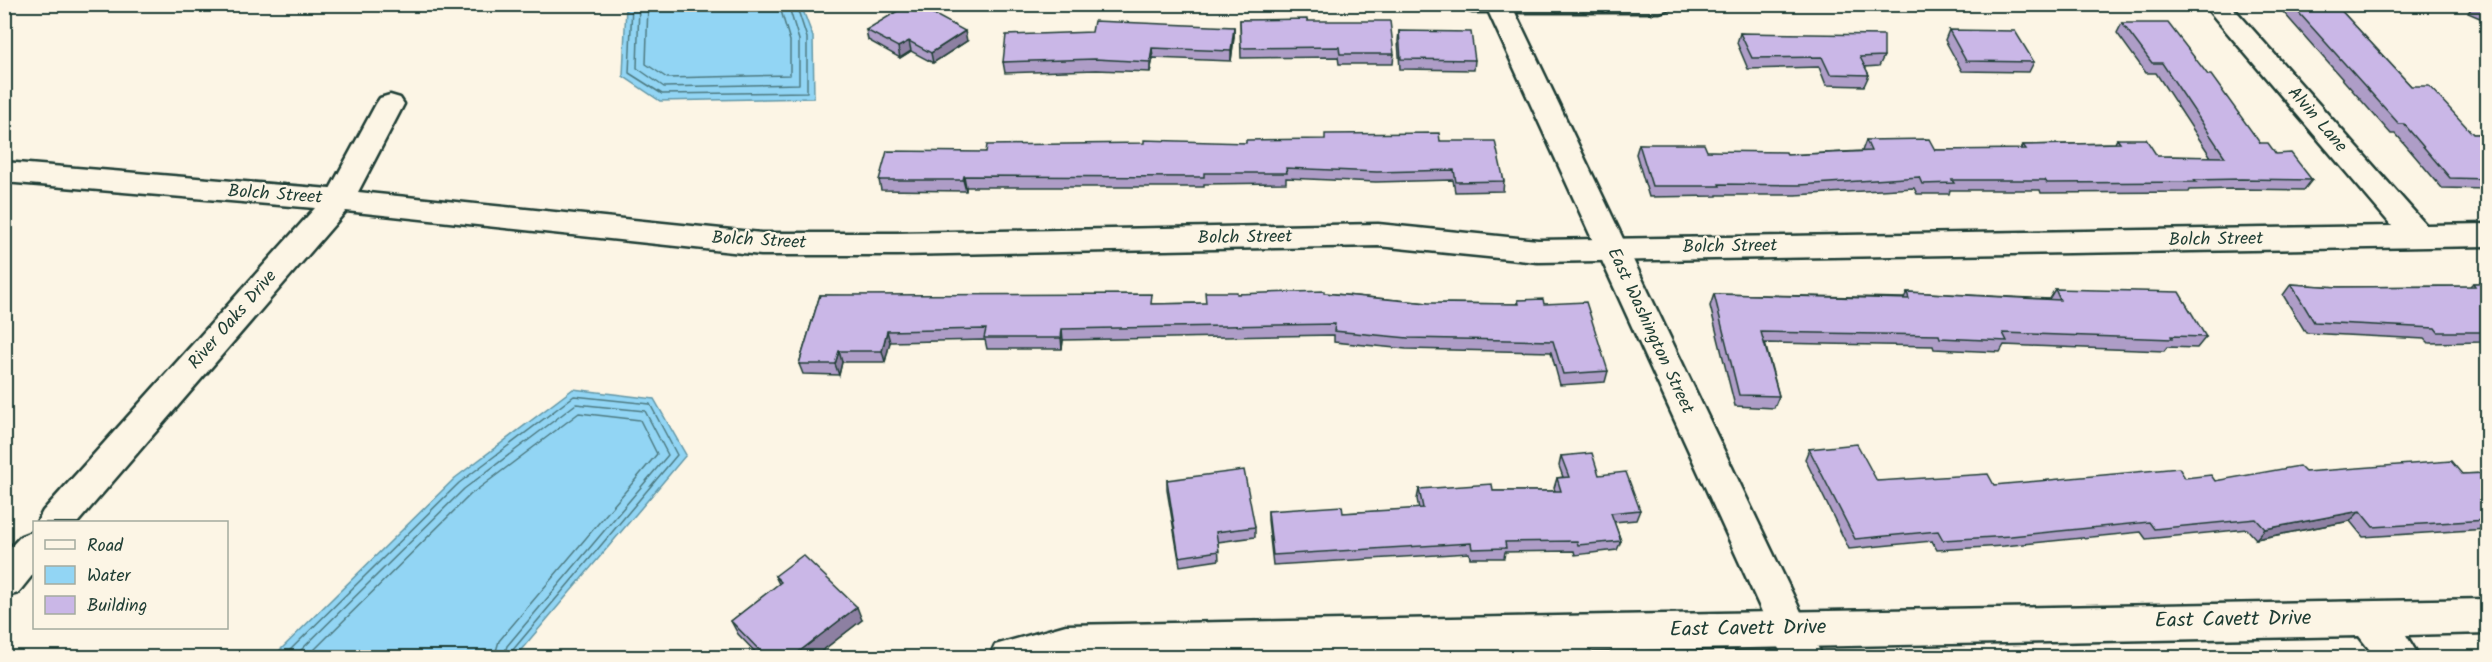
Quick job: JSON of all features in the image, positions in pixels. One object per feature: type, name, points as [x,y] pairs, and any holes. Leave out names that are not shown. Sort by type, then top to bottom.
[{"type":"street","points":[[1472,4],[1660,4]]},
{"type":"street","name":"Alvin Lane","points":[[2216,4],[2418,236]]},
{"type":"street","name":"East Washington Street","points":[[1498,5],[1796,643]]},
{"type":"street","name":"River Oaks Drive","points":[[57,521],[339,200],[390,104]]},
{"type":"street","name":"Bolch Street","points":[[4,172],[339,200],[761,244],[897,244],[1378,235],[1538,251],[2487,235]]},
{"type":"street","points":[[4,582],[33,548]]},
{"type":"street","name":"East Cavett Drive","points":[[1010,657],[1066,643],[1207,649],[1796,643],[2368,618],[2487,616]]},
{"type":"street","points":[[2368,618],[2400,657]]},
{"type":"water","points":[[626,5],[801,5],[813,37],[814,98],[660,101],[623,76]]},
{"type":"water","points":[[573,389],[654,399],[686,455],[515,657],[273,657],[455,478]]},
{"type":"building","points":[[909,4],[915,4],[965,31],[931,53],[909,41],[898,47],[866,30]]},
{"type":"building","points":[[2291,4],[2335,4],[2411,86],[2429,86],[2473,134],[2487,134],[2487,179],[2450,178],[2404,124],[2399,124]]},
{"type":"building","points":[[1307,19],[1307,21],[1390,21],[1394,54],[1340,54],[1339,47],[1241,48],[1240,20]]},
{"type":"building","points":[[1094,21],[1234,27],[1231,51],[1152,48],[1150,62],[1095,59],[1003,62],[1006,35],[1092,32]]},
{"type":"building","points":[[2122,23],[2168,23],[2208,75],[2211,75],[2260,143],[2268,143],[2276,154],[2291,153],[2312,180],[2241,179],[2194,180],[2196,182],[2047,183],[2045,180],[1952,180],[1954,183],[1922,184],[1919,177],[1799,185],[1652,186],[1639,144],[1704,144],[1707,151],[1786,152],[1787,155],[1871,151],[1866,140],[1929,139],[1935,150],[2026,149],[2023,145],[2120,143],[2117,139],[2146,139],[2157,156],[2225,157],[2162,63],[2152,63]]},
{"type":"building","points":[[1949,30],[2015,31],[2034,62],[1966,61]]},
{"type":"building","points":[[1399,31],[1471,32],[1475,60],[1401,59]]},
{"type":"building","points":[[1740,33],[1884,35],[1884,56],[1860,57],[1869,75],[1830,74],[1822,57],[1752,58]]},
{"type":"building","points":[[1439,133],[1440,141],[1495,141],[1504,181],[1456,182],[1454,170],[1377,172],[1286,168],[1287,173],[1204,173],[1204,177],[964,176],[963,180],[879,180],[887,151],[986,152],[987,145],[1144,143],[1144,140],[1246,143],[1246,140],[1325,139],[1325,134]]},
{"type":"building","points":[[2473,283],[2487,283],[2487,320],[2484,320],[2487,324],[2487,332],[2438,332],[2435,328],[2314,322],[2291,284],[2338,287],[2475,286]]},
{"type":"building","points":[[2055,289],[2179,292],[2206,337],[2171,336],[2172,339],[2003,333],[2007,341],[1940,338],[1939,335],[1761,332],[1779,396],[1739,395],[1714,294],[1909,299],[1907,292],[2060,300]]},
{"type":"building","points":[[1324,291],[1324,293],[1428,303],[1519,304],[1518,300],[1543,299],[1544,304],[1586,302],[1608,371],[1563,374],[1553,341],[1408,338],[1334,331],[1335,324],[1062,329],[1061,338],[984,338],[986,329],[887,331],[882,351],[839,351],[835,364],[799,364],[820,295],[1152,294],[1151,304],[1206,303],[1205,292],[1237,292],[1237,294]]},
{"type":"building","points":[[1857,444],[1877,481],[1988,474],[1994,485],[2179,468],[2185,478],[2211,475],[2215,481],[2299,466],[2305,472],[2451,461],[2462,474],[2487,473],[2487,520],[2373,527],[2360,511],[2265,529],[2256,519],[2154,529],[2149,522],[2011,536],[1943,540],[1938,531],[1855,539],[1809,449]]},
{"type":"building","points":[[1592,453],[1599,475],[1626,472],[1640,510],[1611,513],[1621,541],[1578,545],[1577,541],[1505,542],[1506,548],[1472,549],[1471,543],[1273,555],[1268,511],[1342,506],[1343,513],[1423,508],[1419,489],[1492,484],[1493,491],[1561,491],[1557,478],[1569,477],[1561,456]]},
{"type":"building","points":[[1244,470],[1255,527],[1216,532],[1219,551],[1179,557],[1167,480]]},
{"type":"building","points":[[803,555],[857,607],[792,657],[766,657],[731,621],[781,582],[775,576]]}]
